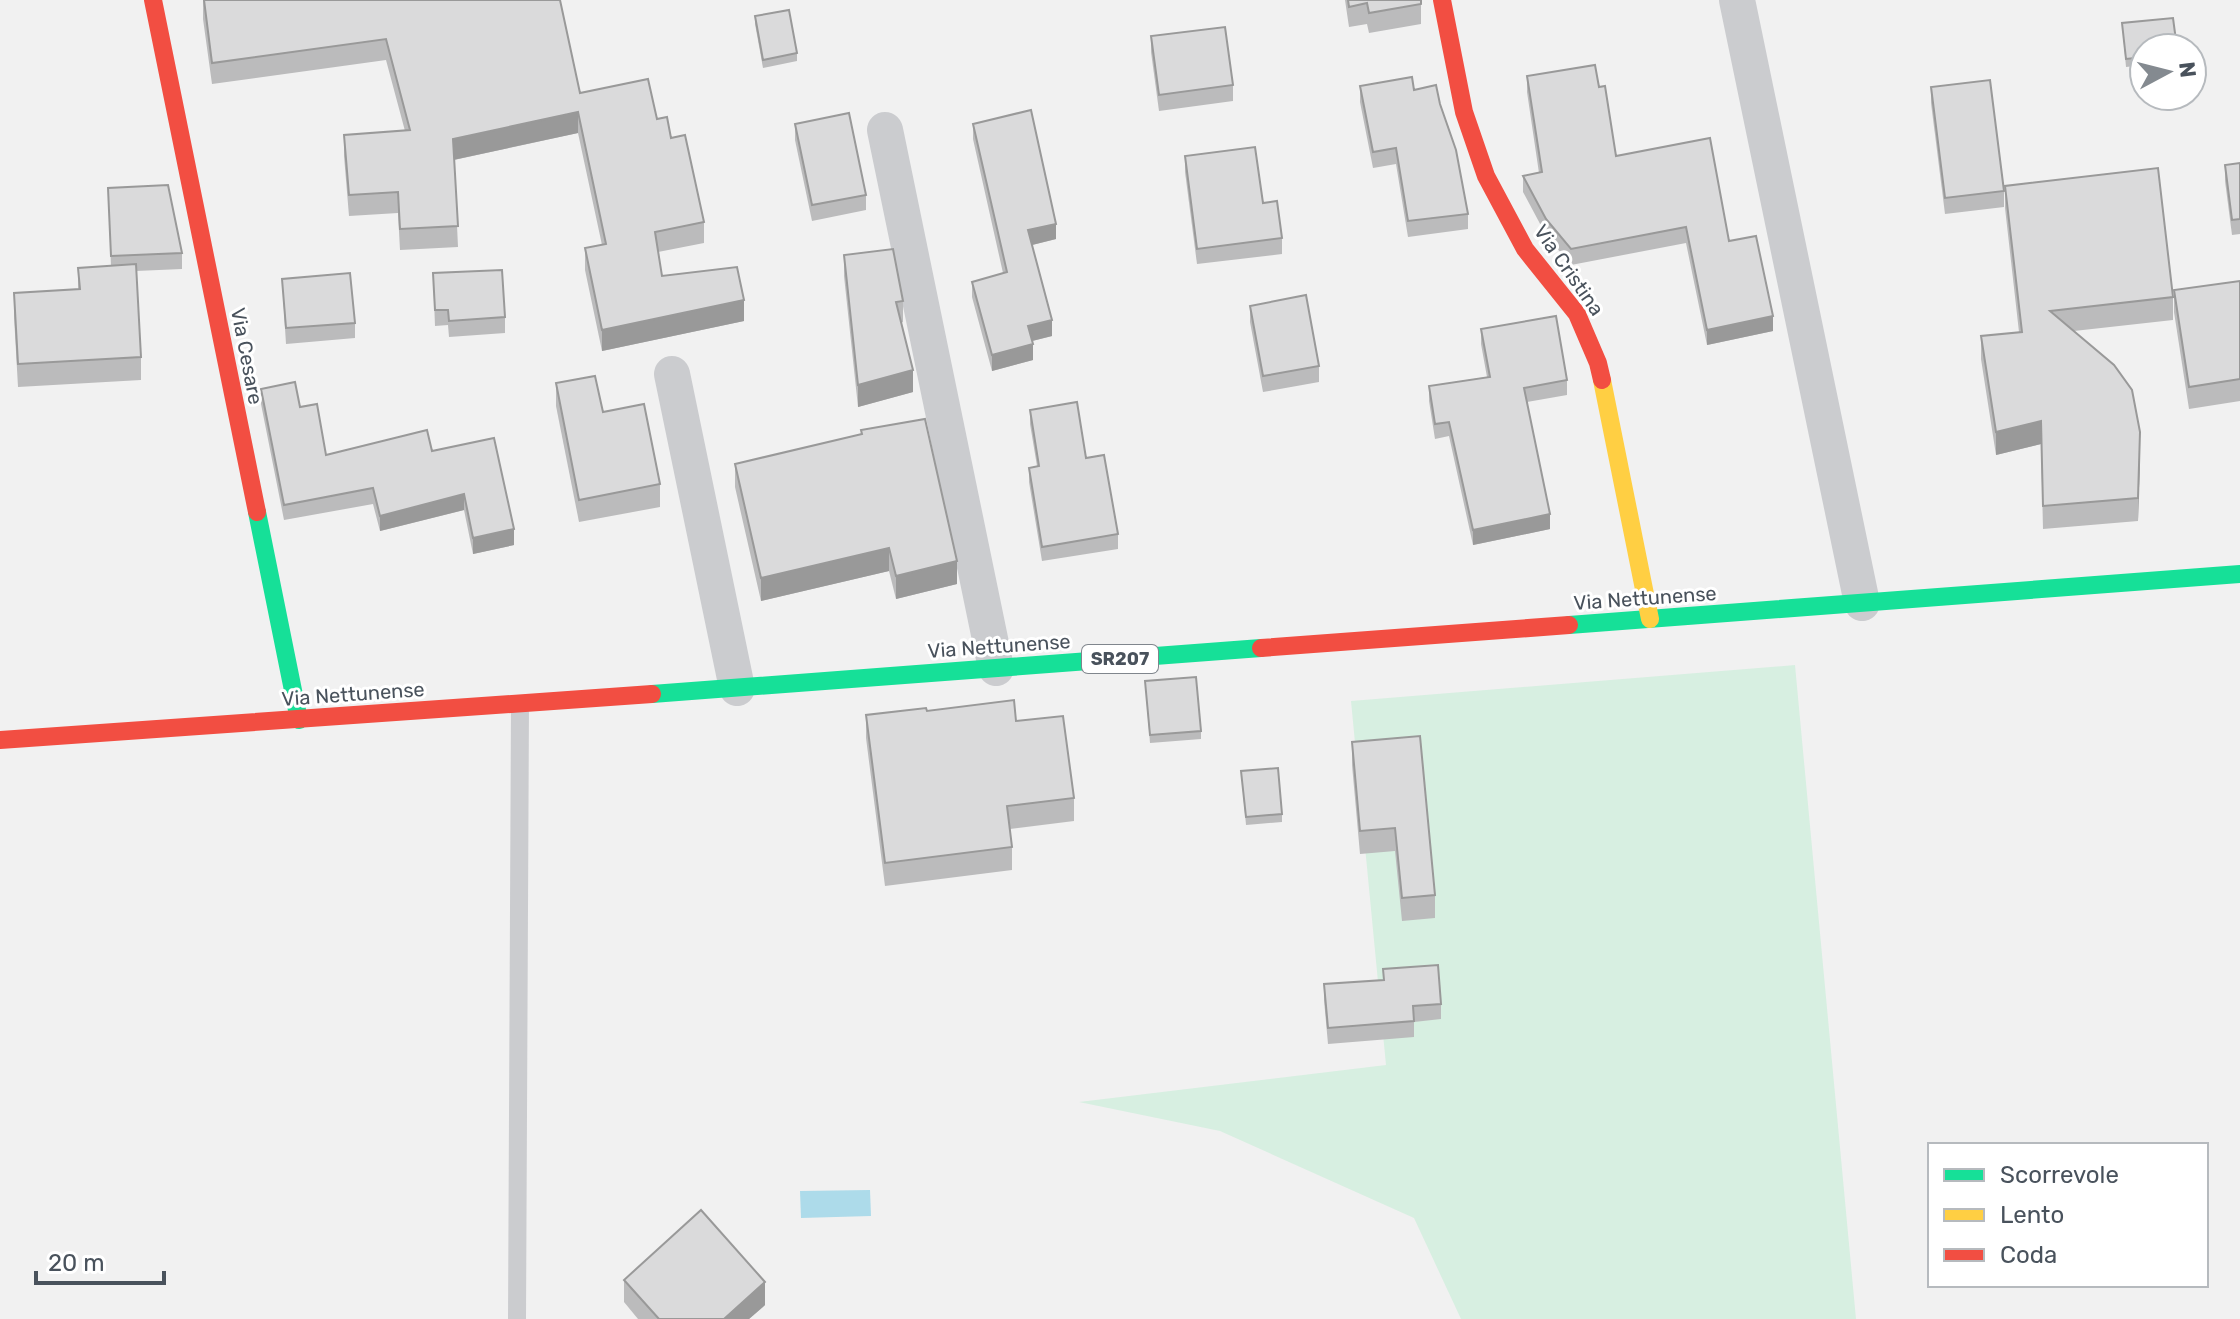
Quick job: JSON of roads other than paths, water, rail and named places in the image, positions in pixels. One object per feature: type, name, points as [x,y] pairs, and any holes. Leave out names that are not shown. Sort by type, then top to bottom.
[{"type":"main road","name":"Via Cesare","points":[[153,0],[299,720]]},
{"type":"main road","name":"Via Cristina","points":[[1442,0],[1464,112],[1486,176],[1525,249],[1577,314],[1598,363],[1650,619]]},
{"type":"main road","name":"Via Nettunense","points":[[0,740],[737,688],[2240,574]]},
{"type":"street","points":[[1737,0],[1862,603]]},
{"type":"street","points":[[885,130],[996,668]]},
{"type":"street","points":[[672,374],[737,688]]},
{"type":"lane","points":[[517,1319],[520,704]]},
{"type":"water","points":[[870,1190],[871,1216],[801,1218],[800,1191]]}]
